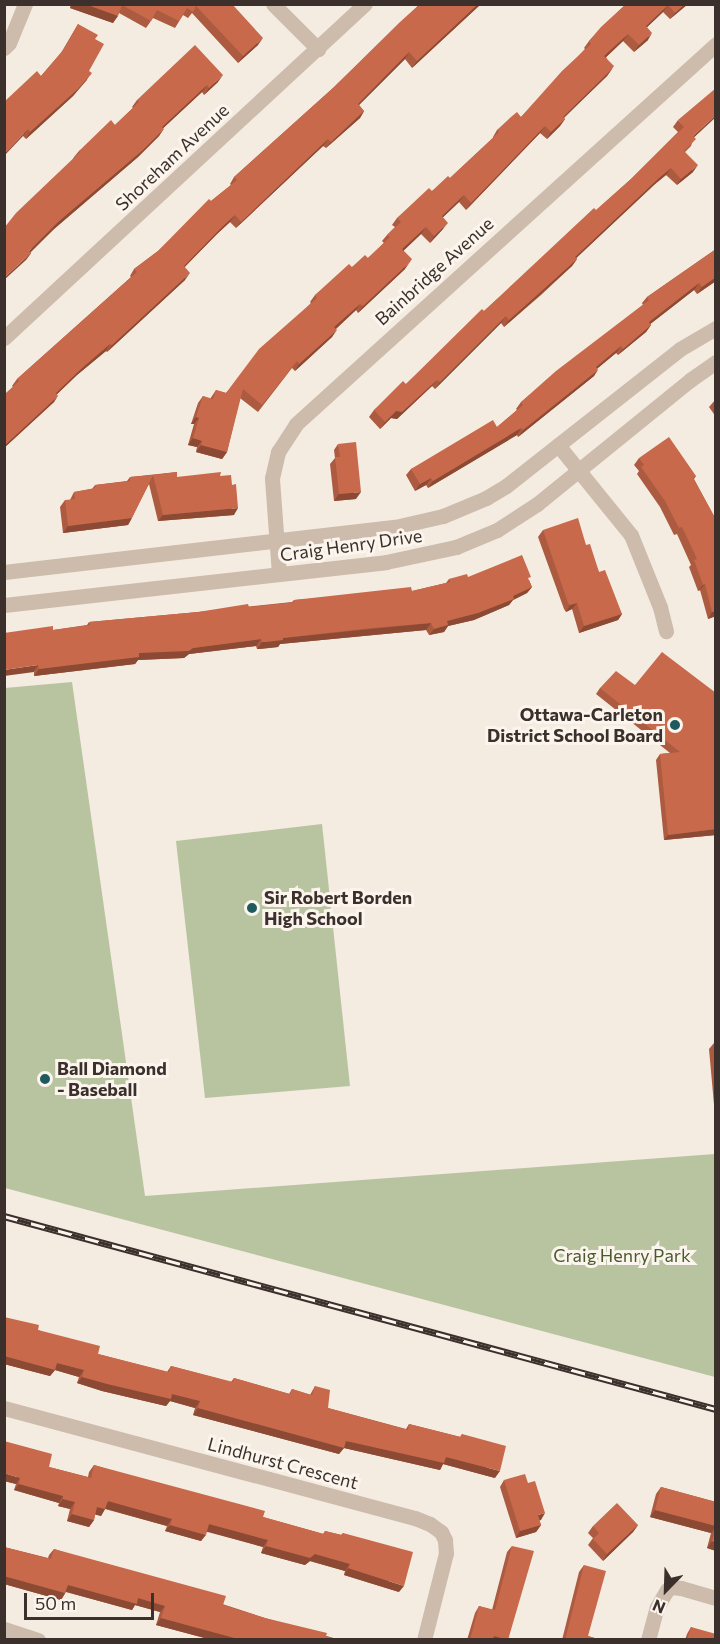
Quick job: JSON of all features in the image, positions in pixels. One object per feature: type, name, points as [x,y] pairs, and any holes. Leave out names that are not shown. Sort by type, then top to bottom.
[{"type":"street","points":[[4,48],[9,43],[25,4]]},
{"type":"street","points":[[273,4],[318,49]]},
{"type":"street","name":"Shoreham Avenue","points":[[4,338],[365,4]]},
{"type":"street","name":"Bainbridge Avenue","points":[[279,574],[272,478],[274,464],[286,436],[296,424],[716,44]]},
{"type":"street","name":"Craig Henry Drive","points":[[4,572],[395,527],[443,516],[486,498],[558,445],[680,349],[716,328]]},
{"type":"street","name":"Craig Henry Drive","points":[[4,605],[386,562],[456,547],[478,539],[518,518],[716,362]]},
{"type":"street","points":[[558,445],[631,535],[660,608],[666,631]]},
{"type":"street","name":"Lindhurst Crescent","points":[[4,1408],[415,1518],[430,1524],[441,1532],[445,1540],[446,1553],[424,1640]]},
{"type":"street","points":[[648,1640],[657,1607],[667,1590],[681,1588],[716,1598]]},
{"type":"street","points":[[4,1629],[38,1640]]},
{"type":"green space","name":"Craig Henry Park","points":[[72,682],[145,1196],[715,1154],[715,1377],[5,1188],[5,688]]},
{"type":"green space","points":[[322,824],[350,1086],[205,1098],[176,841]]},
{"type":"building","points":[[85,4],[232,4],[263,38],[243,56],[196,6],[193,12],[187,8],[179,21],[157,10],[151,21],[122,5],[118,16]]},
{"type":"building","points":[[420,4],[478,4],[417,61],[409,52],[358,104],[364,111],[331,142],[328,139],[241,222],[235,215],[222,227],[184,266],[190,273],[112,345],[110,344],[82,368],[56,393],[58,396],[4,446],[4,395],[19,381],[17,379],[137,272],[134,269],[158,251],[209,199],[211,201],[237,180],[234,177],[333,88]]},
{"type":"building","points":[[626,4],[685,4],[675,13],[668,5],[646,26],[652,33],[639,45],[628,34],[604,56],[614,66],[563,117],[565,119],[551,132],[545,126],[471,203],[464,195],[442,216],[448,223],[434,236],[426,227],[402,249],[412,259],[410,262],[363,306],[360,304],[334,327],[337,330],[299,364],[297,361],[262,405],[243,389],[227,452],[201,445],[202,441],[193,438],[199,418],[196,417],[203,396],[213,399],[216,390],[226,393],[259,349],[317,298],[315,295],[349,264],[352,267],[365,255],[368,258],[390,237],[387,235],[401,222],[397,218],[429,188],[432,191],[448,176],[450,178],[517,112],[521,117],[562,71],[591,44],[589,41],[601,27]]},
{"type":"building","points":[[78,24],[98,35],[95,39],[104,44],[89,71],[92,73],[78,89],[30,132],[28,129],[4,154],[4,102],[37,71],[41,76],[64,49]]},
{"type":"building","points":[[195,45],[223,75],[209,88],[207,85],[162,127],[164,129],[143,150],[58,222],[29,251],[31,253],[4,278],[4,228],[16,213],[111,120],[115,125],[139,102],[137,100]]},
{"type":"building","points":[[716,88],[716,115],[693,136],[696,139],[684,151],[698,165],[681,179],[671,168],[545,288],[509,320],[506,316],[440,382],[437,380],[402,412],[396,411],[385,422],[374,410],[403,381],[406,384],[482,309],[484,311],[594,208],[596,210],[631,179],[684,127],[678,120]]},
{"type":"building","points":[[716,249],[716,277],[702,287],[699,283],[649,322],[651,325],[623,349],[621,346],[596,367],[598,370],[523,430],[521,428],[433,481],[431,478],[420,484],[411,469],[493,420],[497,427],[523,405],[521,402],[556,371],[649,300],[647,297]]},
{"type":"building","points":[[669,437],[696,476],[693,478],[714,516],[716,515],[716,611],[712,612],[705,584],[703,585],[694,560],[697,559],[682,527],[679,528],[665,501],[641,467],[644,465],[639,458]]},
{"type":"building","points":[[356,442],[361,492],[339,494],[335,457],[340,457],[338,444]]},
{"type":"building","points":[[177,472],[177,477],[221,472],[220,476],[231,475],[232,485],[236,484],[238,508],[163,515],[153,475]]},
{"type":"building","points":[[153,475],[132,518],[68,526],[65,500],[75,499],[74,492],[95,488],[95,485],[130,481],[130,477]]},
{"type":"building","points":[[578,518],[586,545],[590,544],[599,572],[605,570],[622,614],[584,626],[577,603],[570,605],[568,603],[543,530]]},
{"type":"building","points":[[522,555],[531,577],[528,578],[532,587],[513,596],[514,599],[478,613],[447,621],[448,625],[434,629],[431,623],[372,628],[266,642],[262,642],[261,639],[193,648],[189,651],[139,653],[139,657],[39,669],[38,665],[4,670],[4,633],[53,626],[53,630],[90,625],[89,622],[198,612],[248,604],[249,607],[278,604],[294,602],[294,600],[411,587],[412,591],[450,582],[449,579],[467,574],[468,577]]},
{"type":"building","name":"Ottawa-Carleton District School Board","points":[[662,652],[716,693],[716,829],[668,835],[660,754],[680,752],[600,688],[616,671],[635,685]]},
{"type":"building","points":[[4,1317],[39,1325],[38,1330],[100,1346],[98,1354],[169,1372],[171,1366],[233,1382],[234,1378],[290,1394],[292,1389],[312,1395],[315,1386],[330,1390],[328,1408],[408,1430],[409,1424],[461,1437],[462,1434],[506,1446],[500,1471],[446,1457],[444,1463],[346,1441],[344,1448],[198,1408],[200,1401],[172,1394],[171,1399],[107,1384],[82,1377],[84,1370],[57,1363],[55,1370],[4,1356]]},
{"type":"building","points":[[4,1441],[52,1454],[49,1467],[91,1478],[94,1465],[265,1511],[263,1517],[324,1534],[325,1531],[342,1535],[343,1533],[413,1552],[404,1586],[348,1568],[350,1564],[315,1554],[310,1558],[266,1546],[268,1540],[209,1524],[206,1535],[170,1525],[172,1519],[108,1501],[105,1509],[97,1507],[94,1520],[72,1514],[75,1502],[63,1499],[63,1496],[19,1484],[20,1478],[4,1473]]},
{"type":"building","points":[[525,1474],[528,1483],[535,1481],[545,1513],[538,1515],[541,1525],[520,1531],[504,1480]]},
{"type":"building","points":[[661,1487],[716,1502],[716,1526],[655,1510]]},
{"type":"building","points":[[617,1503],[638,1525],[607,1554],[593,1539],[599,1533],[593,1526]]},
{"type":"building","points":[[716,1527],[716,1543],[712,1541]]},
{"type":"building","points":[[512,1546],[534,1551],[508,1640],[494,1636],[493,1640],[470,1640],[479,1606],[495,1610]]},
{"type":"building","points":[[4,1547],[51,1559],[54,1549],[226,1596],[223,1605],[327,1633],[326,1636],[340,1640],[242,1640],[161,1618],[165,1606],[138,1598],[137,1604],[68,1585],[65,1593],[4,1576]]},
{"type":"building","points":[[584,1565],[606,1571],[588,1636],[601,1640],[565,1640]]},
{"type":"building","points":[[691,1627],[716,1634],[716,1640],[687,1640]]},
{"type":"railway","points":[[4,1216],[716,1409]]},
{"type":"place","name":"Ottawa-Carleton District School Board","points":[[675,725]]},
{"type":"place","name":"Sir Robert Borden High School","points":[[252,908]]},
{"type":"place","name":"Ball Diamond - Baseball","points":[[45,1079]]}]
